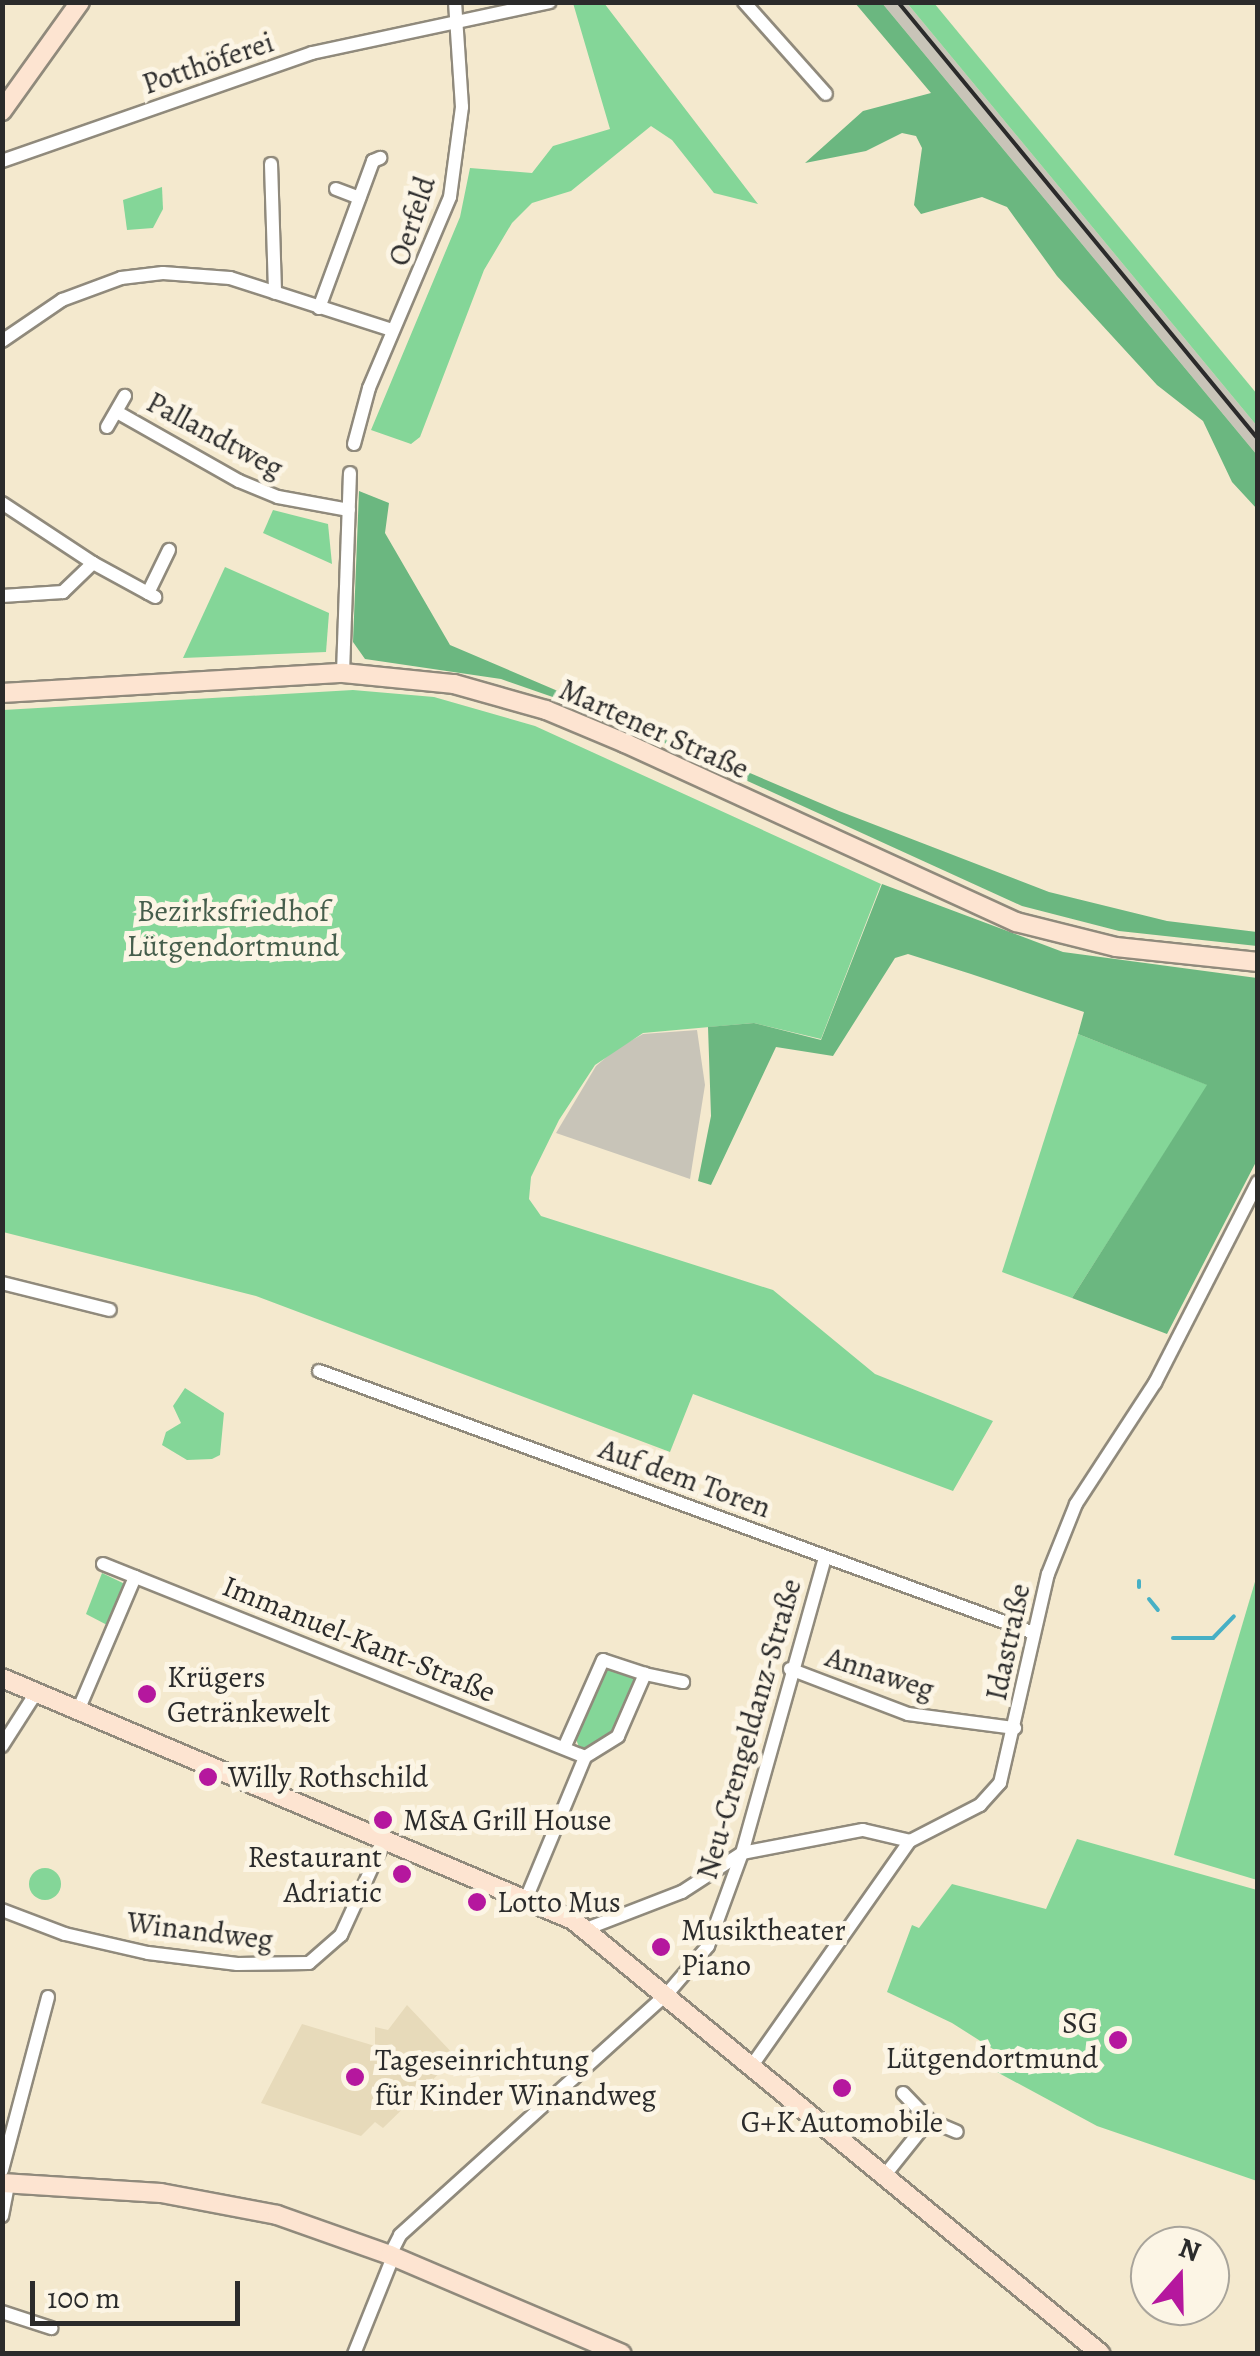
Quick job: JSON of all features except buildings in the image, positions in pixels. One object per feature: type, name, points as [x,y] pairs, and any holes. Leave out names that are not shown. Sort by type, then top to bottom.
[{"type":"street","points":[[2,111],[80,2]]},
{"type":"street","name":"Oerfeld","points":[[354,444],[392,330],[409,306],[450,197],[461,137],[461,26],[455,2]]},
{"type":"street","name":"Potthöferei","points":[[2,161],[312,53],[461,26],[550,2]]},
{"type":"street","points":[[744,2],[826,94]]},
{"type":"street","points":[[318,308],[360,198],[380,158]]},
{"type":"street","points":[[271,164],[275,293]]},
{"type":"street","points":[[336,189],[360,198]]},
{"type":"street","points":[[2,341],[62,300],[121,278],[197,274],[275,293],[392,330]]},
{"type":"street","name":"Pallandtweg","points":[[107,427],[125,396]]},
{"type":"street","name":"Pallandtweg","points":[[117,412],[239,482],[278,497],[349,510]]},
{"type":"street","points":[[342,673],[350,473]]},
{"type":"street","points":[[2,503],[94,563],[152,595],[170,550]]},
{"type":"street","points":[[2,596],[63,592],[94,563]]},
{"type":"street","name":"Martener Straße","points":[[2,692],[342,673],[454,684],[546,710],[1016,922],[1116,947],[1258,962]]},
{"type":"street","name":"Idastraße","points":[[753,2064],[910,1842],[989,1798],[1006,1769],[1034,1632],[1076,1504],[1155,1384],[1258,1182]]},
{"type":"street","points":[[2,1283],[110,1310]]},
{"type":"street","name":"Auf dem Toren","points":[[319,1371],[1034,1632]]},
{"type":"street","name":"Neu-Crengeldanz-Straße","points":[[354,2354],[400,2235],[667,1994],[708,1946],[742,1852],[824,1556]]},
{"type":"street","name":"Immanuel-Kant-Straße","points":[[102,1564],[585,1757]]},
{"type":"street","points":[[77,1713],[136,1577]]},
{"type":"street","points":[[564,1748],[602,1660],[684,1682]]},
{"type":"street","name":"Annaweg","points":[[790,1669],[908,1714],[1015,1728]]},
{"type":"street","points":[[526,1899],[585,1757],[618,1736],[645,1674]]},
{"type":"street","points":[[2,1678],[34,1696],[526,1899],[586,1929],[1101,2354]]},
{"type":"street","points":[[2,1746],[34,1696]]},
{"type":"street","points":[[586,1929],[701,1881],[742,1852],[863,1830],[910,1842]]},
{"type":"street","name":"Winandweg","points":[[2,1910],[65,1934],[148,1953],[237,1964],[309,1963],[341,1935],[384,1841]]},
{"type":"street","points":[[701,1881],[717,1880],[728,1896]]},
{"type":"street","points":[[2,2216],[4,2179],[48,1997]]},
{"type":"street","points":[[903,2093],[929,2120],[957,2132]]},
{"type":"street","points":[[885,2175],[929,2120]]},
{"type":"street","points":[[4,2179],[216,2200],[392,2256],[622,2354]]},
{"type":"street","points":[[2,2312],[51,2328]]},
{"type":"shaded area","points":[[882,3],[907,3],[1257,426],[1257,455]]},
{"type":"shaded area","points":[[697,1030],[705,1085],[690,1179],[556,1133],[596,1066],[616,1049],[643,1034]]},
{"type":"shaded area","name":"Tageseinrichtung für Kinder Winandweg","points":[[407,2005],[456,2057],[383,2128],[375,2122],[361,2136],[261,2103],[302,2024],[375,2046],[375,2027],[388,2030]]},
{"type":"green space","points":[[573,3],[604,3],[758,204],[714,193],[672,140],[651,126],[571,191],[532,203],[512,223],[484,270],[420,437],[411,444],[371,430],[460,217],[470,168],[532,173],[553,146],[610,129]]},
{"type":"green space","points":[[855,3],[882,3],[1257,455],[1257,509],[1232,482],[1203,421],[1157,385],[1057,276],[1007,207],[982,197],[921,214],[914,205],[922,148],[916,136],[902,133],[866,151],[805,163],[863,111],[931,93]]},
{"type":"green space","points":[[907,3],[934,3],[1257,394],[1257,426]]},
{"type":"green space","points":[[162,187],[163,209],[153,228],[127,230],[123,200]]},
{"type":"green space","points":[[359,491],[389,503],[385,533],[450,645],[839,811],[1049,892],[1167,921],[1257,932],[1257,946],[1119,931],[1022,906],[596,712],[501,679],[365,659],[353,642]]},
{"type":"green space","points":[[273,510],[328,524],[332,564],[263,533]]},
{"type":"green space","points":[[225,567],[329,613],[326,652],[183,658]]},
{"type":"green space","name":"Bezirksfriedhof Lütgendortmund","points":[[353,690],[434,697],[535,726],[881,884],[821,1039],[754,1023],[643,1033],[595,1065],[559,1120],[531,1177],[529,1199],[541,1216],[773,1290],[875,1374],[993,1421],[953,1491],[693,1394],[670,1452],[256,1296],[3,1232],[3,710]]},
{"type":"green space","points":[[882,884],[1063,952],[1257,978],[1257,1160],[1167,1334],[1072,1298],[1207,1085],[1078,1034],[1084,1012],[971,974],[908,954],[895,958],[833,1056],[776,1047],[711,1185],[698,1181],[711,1116],[708,1027],[754,1023],[821,1040]]},
{"type":"green space","points":[[1078,1034],[1208,1085],[1072,1298],[1002,1272]]},
{"type":"green space","points":[[185,1388],[224,1413],[220,1455],[212,1459],[187,1460],[162,1445],[166,1432],[181,1423],[173,1406]]},
{"type":"green space","points":[[102,1573],[127,1585],[109,1626],[86,1614]]},
{"type":"green space","points":[[1257,1575],[1257,1880],[1174,1855]]},
{"type":"green space","points":[[606,1666],[638,1679],[616,1733],[587,1749],[579,1747],[574,1734]]},
{"type":"green space","name":"SG Lütgendortmund","points":[[1077,1839],[1257,1890],[1257,2181],[1097,2126],[995,2071],[1004,2056],[952,2023],[887,1992],[912,1925],[919,1928],[952,1884],[1046,1909]]},
{"type":"green space","points":[[45,1868],[56,1873],[61,1884],[56,1895],[45,1900],[34,1895],[29,1884],[34,1873]]},
{"type":"waterway","points":[[1139,1581],[1139,1587]]},
{"type":"waterway","points":[[1149,1599],[1158,1610]]},
{"type":"waterway","points":[[1173,1638],[1213,1638],[1234,1616]]},
{"type":"railway","points":[[898,2],[1258,439]]},
{"type":"place","name":"Krügers Getränkewelt","points":[[147,1694]]},
{"type":"place","name":"Willy Rothschild","points":[[208,1777]]},
{"type":"place","name":"M&A Grill House","points":[[383,1820]]},
{"type":"place","name":"Restaurant Adriatic","points":[[402,1874]]},
{"type":"place","name":"Lotto Mus","points":[[477,1902]]},
{"type":"place","name":"Musiktheater Piano","points":[[661,1947]]},
{"type":"place","name":"SG Lütgendortmund","points":[[1118,2040]]},
{"type":"place","name":"Tageseinrichtung für Kinder Winandweg","points":[[355,2077]]},
{"type":"place","name":"G+K Automobile","points":[[842,2088]]}]
